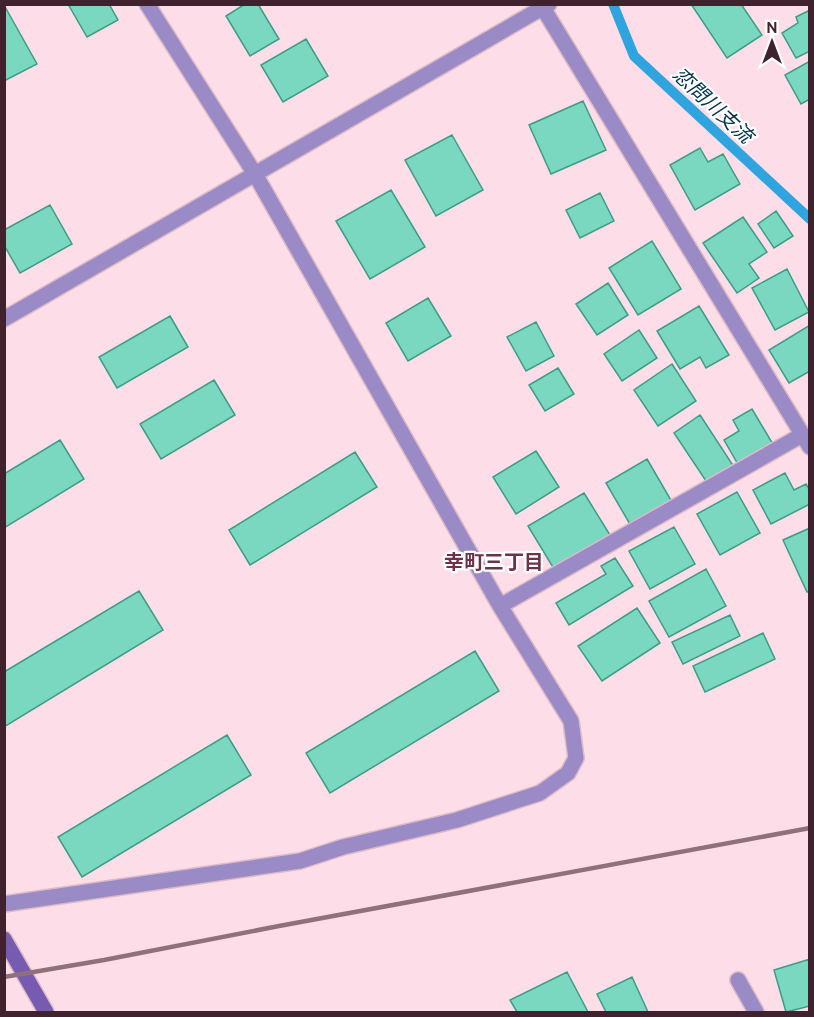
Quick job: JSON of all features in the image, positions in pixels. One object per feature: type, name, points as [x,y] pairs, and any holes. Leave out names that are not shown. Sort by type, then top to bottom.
[{"type":"main road","points":[[4,939],[46,1012]]},
{"type":"street","points":[[4,904],[300,861],[343,847],[457,820],[540,793],[568,773],[576,758],[571,721],[500,606],[255,174],[147,4]]},
{"type":"street","points":[[4,319],[546,6],[806,441],[500,606]]},
{"type":"street","points":[[738,980],[756,1012]]},
{"type":"building","points":[[68,4],[109,4],[118,20],[87,37]]},
{"type":"building","points":[[245,4],[258,4],[279,39],[250,56],[226,16]]},
{"type":"building","points":[[691,4],[741,4],[762,35],[727,58]]},
{"type":"building","points":[[4,5],[37,64],[4,81]]},
{"type":"building","points":[[810,10],[810,51],[796,58],[782,33],[798,23],[796,17]]},
{"type":"building","points":[[306,39],[328,76],[283,102],[261,65]]},
{"type":"building","points":[[810,61],[810,99],[801,104],[785,75]]},
{"type":"building","points":[[583,101],[606,150],[551,174],[529,125]]},
{"type":"building","points":[[452,135],[483,190],[436,216],[405,160]]},
{"type":"building","points":[[700,148],[708,162],[723,154],[740,184],[695,210],[670,165]]},
{"type":"building","points":[[391,190],[425,247],[370,279],[336,221]]},
{"type":"building","points":[[600,193],[614,221],[580,238],[566,210]]},
{"type":"building","points":[[50,205],[72,244],[20,273],[4,245],[4,230]]},
{"type":"building","points":[[776,211],[793,236],[774,248],[758,224]]},
{"type":"building","points":[[743,217],[767,252],[749,264],[759,278],[737,293],[703,243]]},
{"type":"building","points":[[652,241],[681,289],[638,315],[609,268]]},
{"type":"building","points":[[787,269],[809,312],[775,330],[752,288]]},
{"type":"building","points":[[608,283],[628,315],[597,335],[576,304]]},
{"type":"building","points":[[428,298],[451,336],[408,361],[386,323]]},
{"type":"building","points":[[699,306],[729,355],[706,368],[700,357],[680,369],[657,331]]},
{"type":"building","points":[[170,316],[188,347],[117,388],[99,357]]},
{"type":"building","points":[[536,322],[554,356],[526,371],[507,337]]},
{"type":"building","points":[[810,325],[810,371],[789,383],[769,350]]},
{"type":"building","points":[[639,330],[657,358],[622,381],[604,354]]},
{"type":"building","points":[[672,364],[696,401],[658,426],[634,390]]},
{"type":"building","points":[[558,368],[574,394],[545,411],[529,385]]},
{"type":"building","points":[[214,380],[235,415],[161,459],[140,424]]},
{"type":"building","points":[[752,409],[774,446],[739,466],[724,440],[739,431],[733,420]]},
{"type":"building","points":[[700,415],[734,467],[708,484],[674,433]]},
{"type":"building","points":[[60,440],[84,479],[4,528],[4,474]]},
{"type":"building","points":[[536,451],[559,487],[516,514],[493,477]]},
{"type":"building","points":[[355,452],[377,487],[250,565],[229,530]]},
{"type":"building","points":[[647,459],[672,502],[631,526],[606,483]]},
{"type":"building","points":[[785,473],[794,490],[806,484],[810,491],[810,504],[771,524],[753,490]]},
{"type":"building","points":[[737,492],[760,533],[720,555],[697,514]]},
{"type":"building","points":[[584,493],[610,535],[554,569],[528,526]]},
{"type":"building","points":[[674,527],[695,564],[650,589],[629,551]]},
{"type":"building","points":[[810,528],[810,591],[807,592],[783,540]]},
{"type":"building","points":[[615,558],[633,586],[569,625],[556,603],[606,574],[601,566]]},
{"type":"building","points":[[706,569],[726,606],[669,637],[649,601]]},
{"type":"building","points":[[139,591],[163,630],[4,727],[4,672]]},
{"type":"building","points":[[637,608],[660,643],[602,681],[578,646]]},
{"type":"building","points":[[730,615],[740,636],[683,664],[672,642]]},
{"type":"building","points":[[763,633],[775,659],[705,692],[693,666]]},
{"type":"building","points":[[475,651],[499,691],[330,793],[306,753]]},
{"type":"building","points":[[227,735],[251,775],[82,877],[58,837]]},
{"type":"building","points":[[810,959],[810,1006],[786,1012],[774,970]]},
{"type":"building","points":[[567,972],[588,1012],[517,1012],[510,1000]]},
{"type":"building","points":[[632,977],[648,1012],[606,1012],[597,994]]},
{"type":"waterway","name":"恋問川支流","points":[[613,4],[634,56],[810,219]]},
{"type":"railway","points":[[4,977],[810,828]]},
{"type":"district","name":"幸町三丁目","points":[[494,562]]}]
